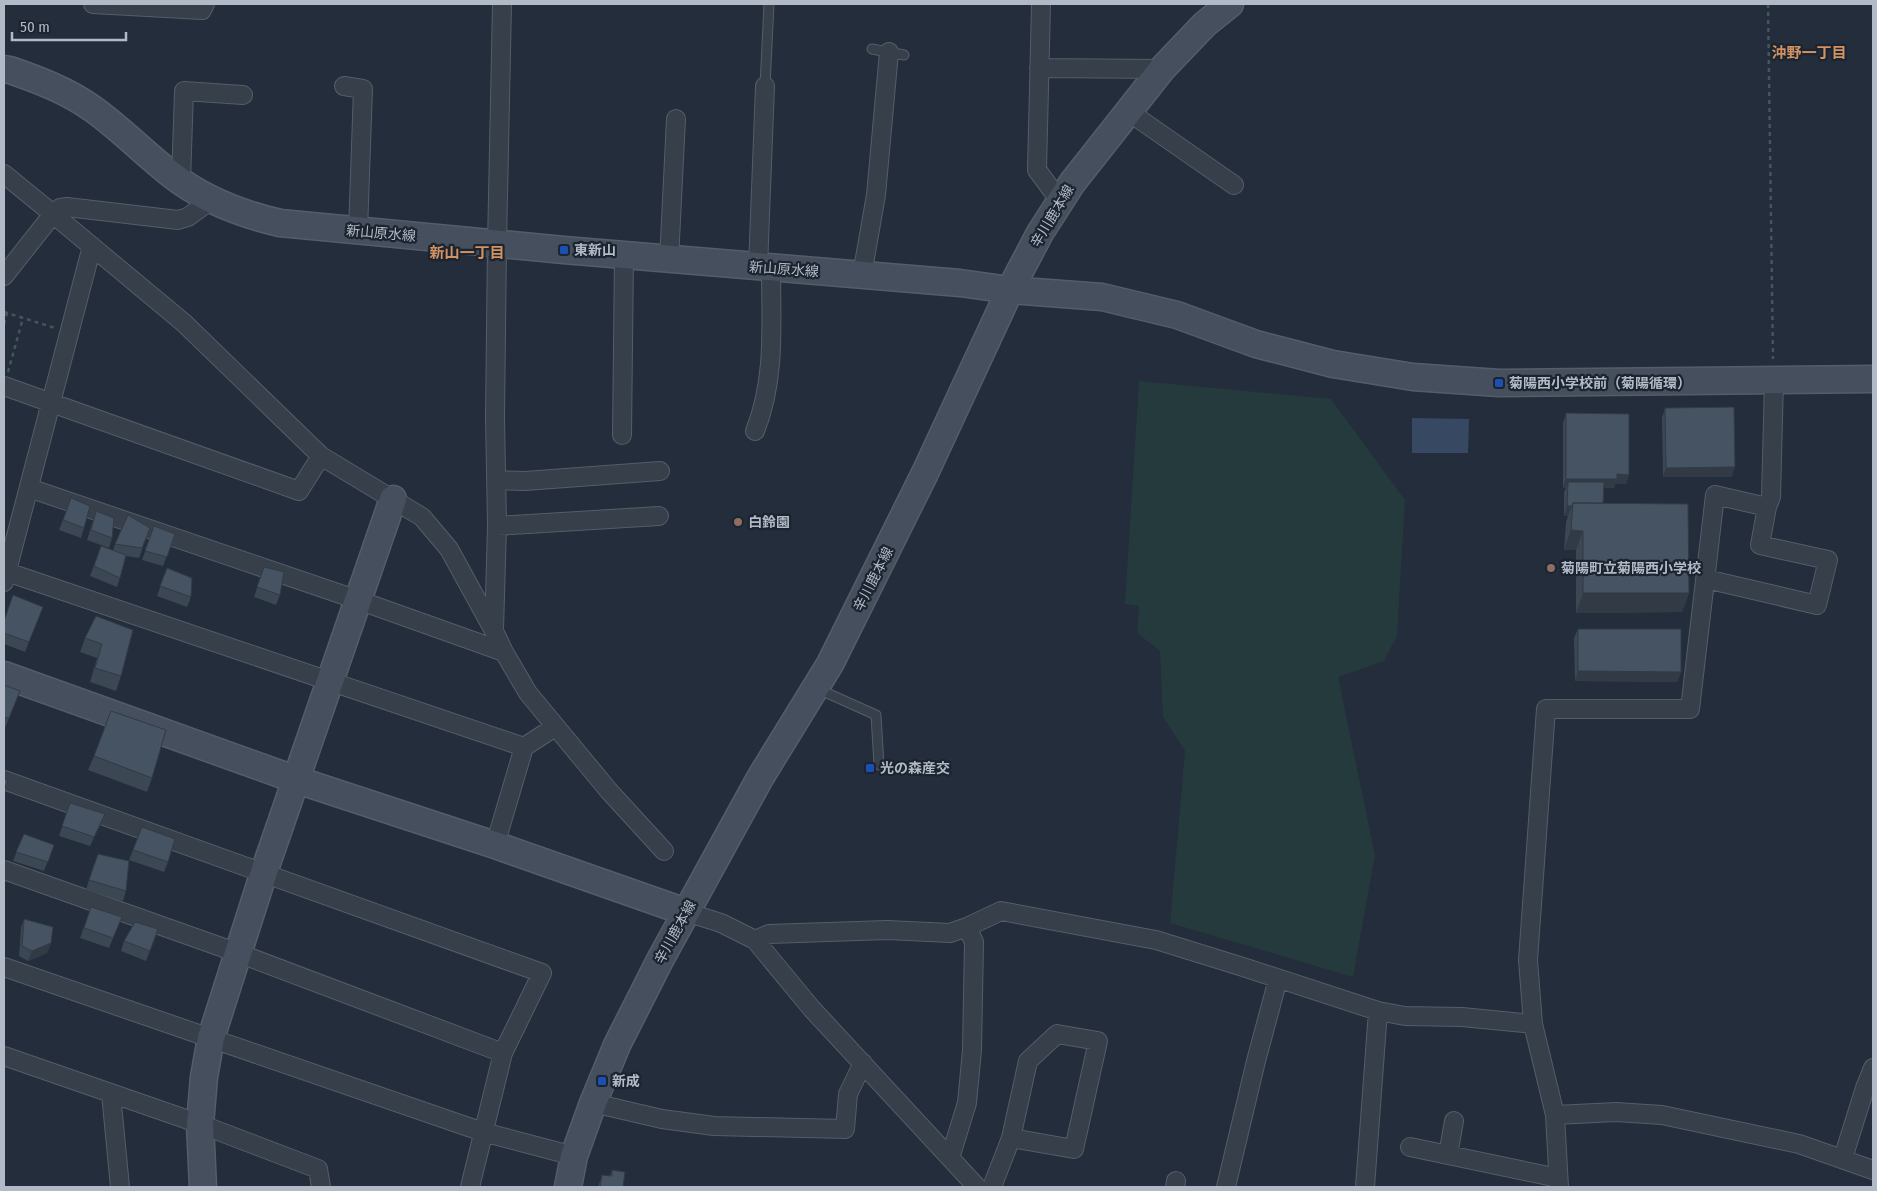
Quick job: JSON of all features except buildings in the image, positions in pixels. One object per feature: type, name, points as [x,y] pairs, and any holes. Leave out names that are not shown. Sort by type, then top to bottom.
[{"type":"main road","name":"辛川鹿本線","points":[[568,1187],[574,1156],[617,1045],[660,960],[760,778],[830,664],[926,473],[1010,290],[1072,183],[1162,68],[1205,24],[1230,4]]},
{"type":"main road","name":"新山原水線","points":[[4,69],[52,85],[92,108],[181,182],[212,200],[250,216],[280,222],[669,260],[960,283],[1010,290],[1102,297],[1177,315],[1256,344],[1333,364],[1413,377],[1499,383],[1873,379]]},
{"type":"main road","points":[[203,1187],[200,1124],[204,1077],[211,1038],[264,872],[393,499]]},
{"type":"main road","points":[[4,675],[297,780],[494,845],[686,912]]},
{"type":"street","points":[[93,4],[202,10],[205,4]]},
{"type":"street","points":[[494,631],[497,526],[497,244],[502,4]]},
{"type":"street","points":[[1041,4],[1037,170],[1060,201]]},
{"type":"street","points":[[862,275],[876,194],[888,52]]},
{"type":"street","points":[[1039,68],[1162,68]]},
{"type":"street","points":[[344,86],[363,89],[358,231]]},
{"type":"street","points":[[755,430],[763,411],[770,370],[765,268],[765,86]]},
{"type":"street","points":[[181,182],[184,91],[243,95]]},
{"type":"street","points":[[1129,112],[1234,185]]},
{"type":"street","points":[[669,260],[676,118]]},
{"type":"street","points":[[4,174],[184,323],[321,456],[422,517],[449,549],[528,693],[609,791],[664,851]]},
{"type":"street","points":[[4,276],[53,214],[60,208],[67,207],[178,220],[188,217],[212,200]]},
{"type":"street","points":[[92,246],[30,488],[5,577],[331,681],[524,747]]},
{"type":"street","points":[[622,435],[624,255]]},
{"type":"street","points":[[1706,580],[1817,604],[1828,560],[1760,545],[1771,497],[1774,381]]},
{"type":"street","points":[[4,386],[50,404],[299,491],[321,456]]},
{"type":"street","points":[[496,480],[525,481],[660,471]]},
{"type":"street","points":[[30,488],[504,652]]},
{"type":"street","points":[[1410,1147],[1558,1183],[1555,1115],[1533,1024],[1528,960],[1546,709],[1690,709],[1715,496],[1768,507]]},
{"type":"street","points":[[497,526],[659,516]]},
{"type":"street","points":[[494,845],[524,747],[555,727]]},
{"type":"street","points":[[4,780],[542,973],[504,1053],[470,1187]]},
{"type":"street","points":[[4,870],[238,953],[504,1053]]},
{"type":"street","points":[[755,940],[769,934],[887,930],[950,933],[968,928],[1001,911],[1156,940],[1378,1011],[1405,1016],[1462,1017],[1533,1024]]},
{"type":"street","points":[[686,912],[721,923],[755,940],[812,1009],[977,1187]]},
{"type":"street","points":[[950,1158],[967,1103],[972,1050],[974,942],[968,928]]},
{"type":"street","points":[[4,967],[483,1132],[574,1156]]},
{"type":"street","points":[[1226,1187],[1278,979]]},
{"type":"street","points":[[1365,1187],[1378,1011]]},
{"type":"street","points":[[992,1187],[1011,1138],[1028,1061],[1057,1034],[1098,1041],[1074,1149],[1011,1138]]},
{"type":"street","points":[[4,1056],[200,1124],[318,1169],[321,1187]]},
{"type":"street","points":[[593,1103],[662,1119],[714,1126],[845,1129],[848,1094],[863,1063]]},
{"type":"street","points":[[1843,1158],[1873,1068]]},
{"type":"street","points":[[112,1094],[120,1187]]},
{"type":"street","points":[[1555,1115],[1616,1112],[1662,1115],[1798,1144],[1843,1158],[1873,1170]]},
{"type":"street","points":[[1448,1155],[1454,1121]]},
{"type":"lane","points":[[765,86],[769,4]]},
{"type":"lane","points":[[816,688],[876,716],[879,766]]},
{"type":"path","points":[[1768,4],[1774,381]]},
{"type":"path","points":[[4,324],[5,312],[69,332]]},
{"type":"path","points":[[4,386],[23,318]]},
{"type":"green space","points":[[1139,381],[1331,399],[1405,500],[1397,636],[1384,661],[1338,677],[1375,855],[1353,977],[1170,923],[1185,751],[1163,717],[1160,651],[1137,633],[1139,606],[1125,604]]},
{"type":"water","points":[[1412,418],[1469,419],[1468,453],[1412,453]]},
{"type":"place","name":"東新山","points":[[564,250]]},
{"type":"place","name":"菊陽西小学校前（菊陽循環）","points":[[1499,383]]},
{"type":"place","name":"白鈴園","points":[[738,522]]},
{"type":"place","name":"菊陽町立菊陽西小学校","points":[[1551,568]]},
{"type":"place","name":"光の森産交","points":[[870,768]]},
{"type":"place","name":"新成","points":[[602,1081]]},
{"type":"district","name":"沖野一丁目","points":[[1809,53]]},
{"type":"district","name":"新山一丁目","points":[[467,253]]}]
